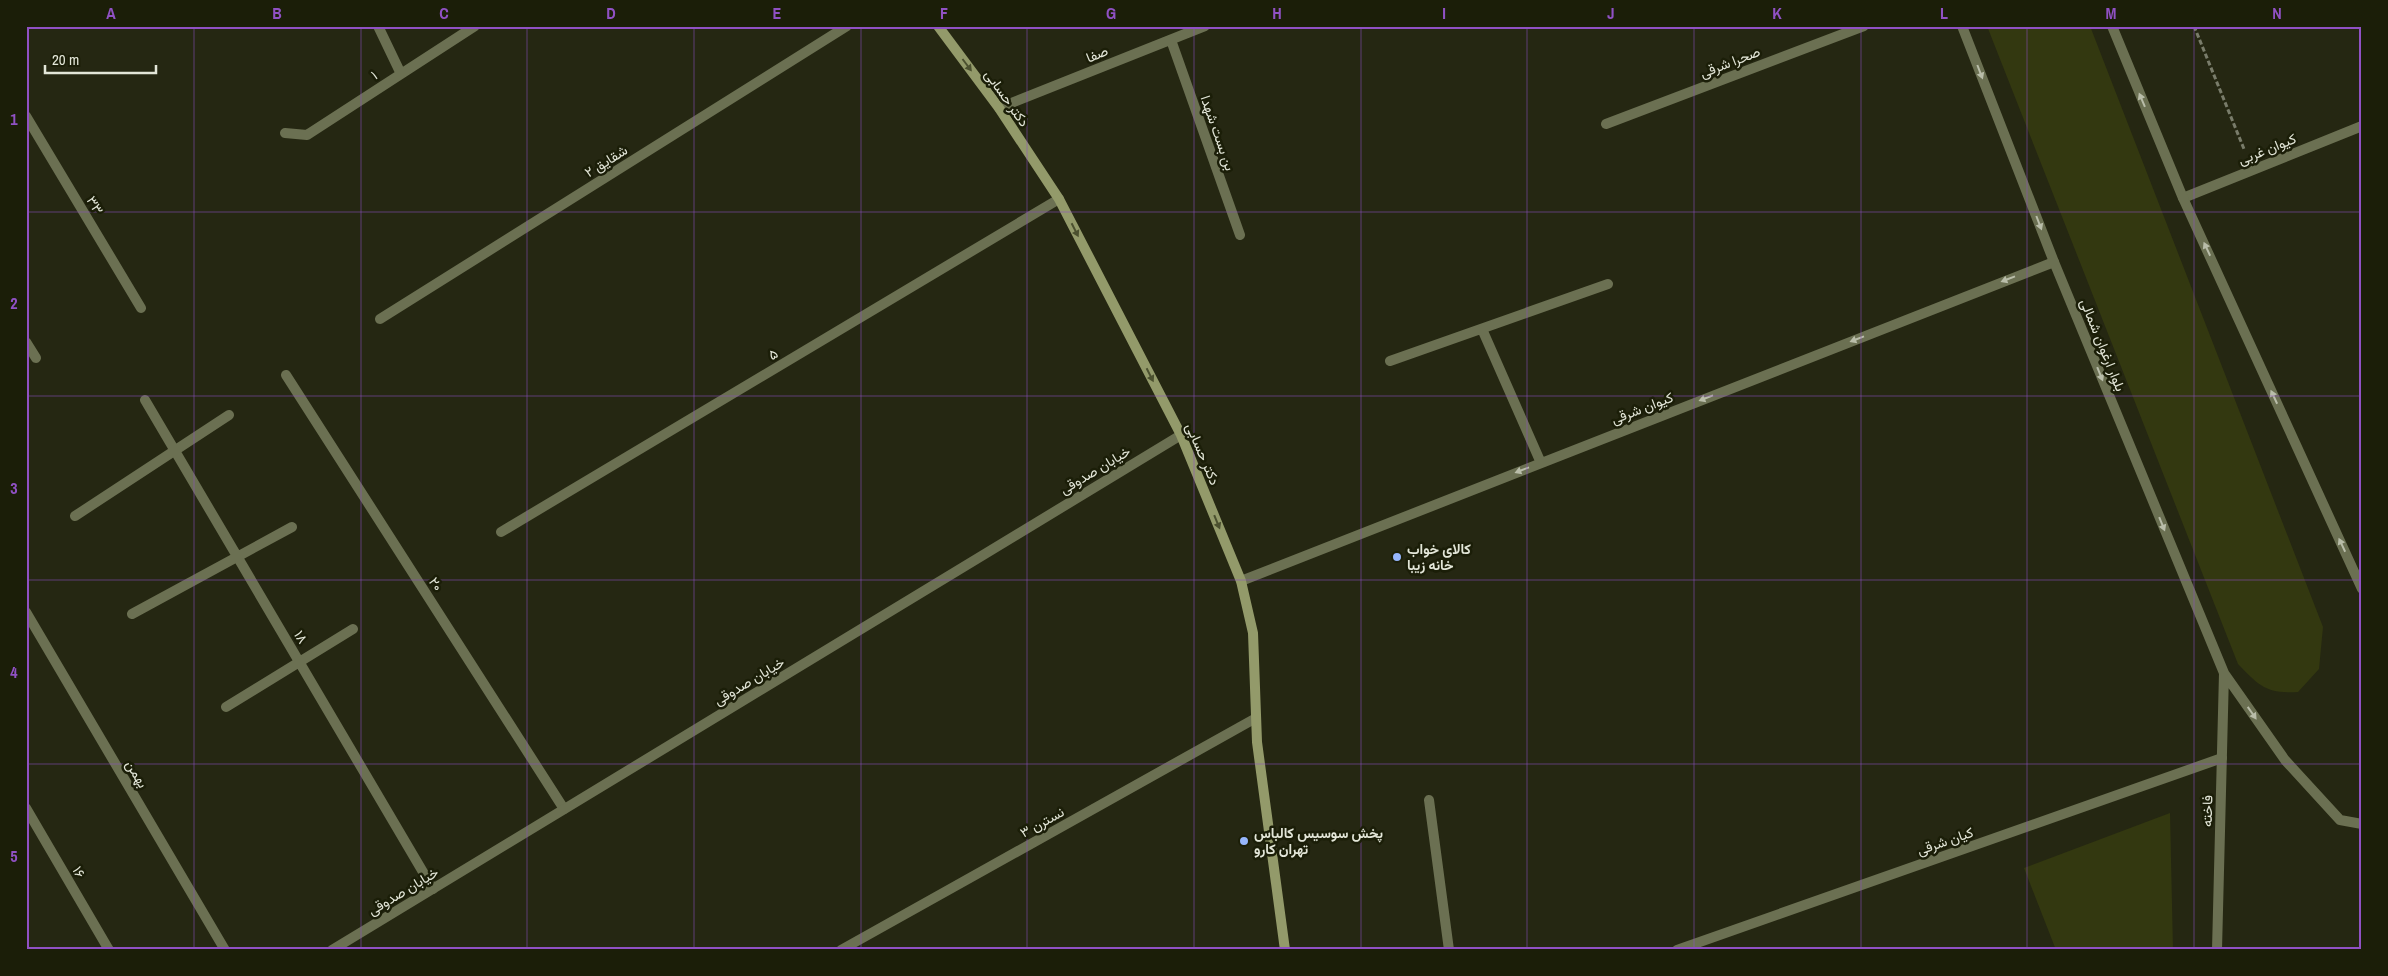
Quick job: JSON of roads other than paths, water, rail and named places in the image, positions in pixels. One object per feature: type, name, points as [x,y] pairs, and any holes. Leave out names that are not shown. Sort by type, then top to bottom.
[{"type":"main road","name":"دکتر حسابی","points":[[938,26],[999,108],[1059,199],[1181,435],[1241,581],[1253,633],[1257,742],[1285,950]]},
{"type":"street","points":[[378,26],[402,74]]},
{"type":"street","name":"۱","points":[[285,133],[307,135],[475,26]]},
{"type":"street","name":"شقایق ۲","points":[[380,319],[847,26]]},
{"type":"street","name":"صفا","points":[[999,108],[1205,26]]},
{"type":"street","name":"صحرا شرقی","points":[[1606,124],[1864,26]]},
{"type":"street","name":"بلوار ارغوان شمالی","points":[[1962,26],[2054,262],[2224,673]]},
{"type":"street","points":[[2112,26],[2183,198],[2362,589]]},
{"type":"street","name":"بن بست شهدا","points":[[1171,40],[1240,235]]},
{"type":"street","name":"۳۳","points":[[26,116],[141,308]]},
{"type":"street","name":"کیوان غربی","points":[[2183,198],[2362,126]]},
{"type":"street","name":"۵","points":[[501,532],[1059,199]]},
{"type":"street","name":"کیوان شرقی","points":[[1241,581],[2054,262]]},
{"type":"street","points":[[1390,361],[1608,284]]},
{"type":"street","points":[[1482,329],[1541,463]]},
{"type":"street","points":[[26,342],[36,358]]},
{"type":"street","name":"۲۰","points":[[286,374],[564,809]]},
{"type":"street","name":"۱۸","points":[[145,400],[432,889]]},
{"type":"street","points":[[75,516],[229,415]]},
{"type":"street","name":"خیابان صدوقی","points":[[332,950],[1181,435]]},
{"type":"street","points":[[132,614],[292,527]]},
{"type":"street","name":"بهمن","points":[[26,612],[225,950]]},
{"type":"street","points":[[226,707],[353,629]]},
{"type":"street","points":[[2224,673],[2285,760],[2340,820],[2362,824]]},
{"type":"street","name":"فاخته","points":[[2217,950],[2224,673]]},
{"type":"street","name":"نسترن ۳","points":[[841,950],[1256,718]]},
{"type":"street","name":"کیان شرقی","points":[[1677,950],[2222,758]]},
{"type":"street","points":[[1429,800],[1449,950]]},
{"type":"street","name":"۱۶","points":[[26,808],[109,950]]},
{"type":"place","name":"کالای خواب خانه زیبا","points":[[1397,557]]},
{"type":"place","name":"پخش سوسیس کالباس تهران کارو","points":[[1244,841]]}]
